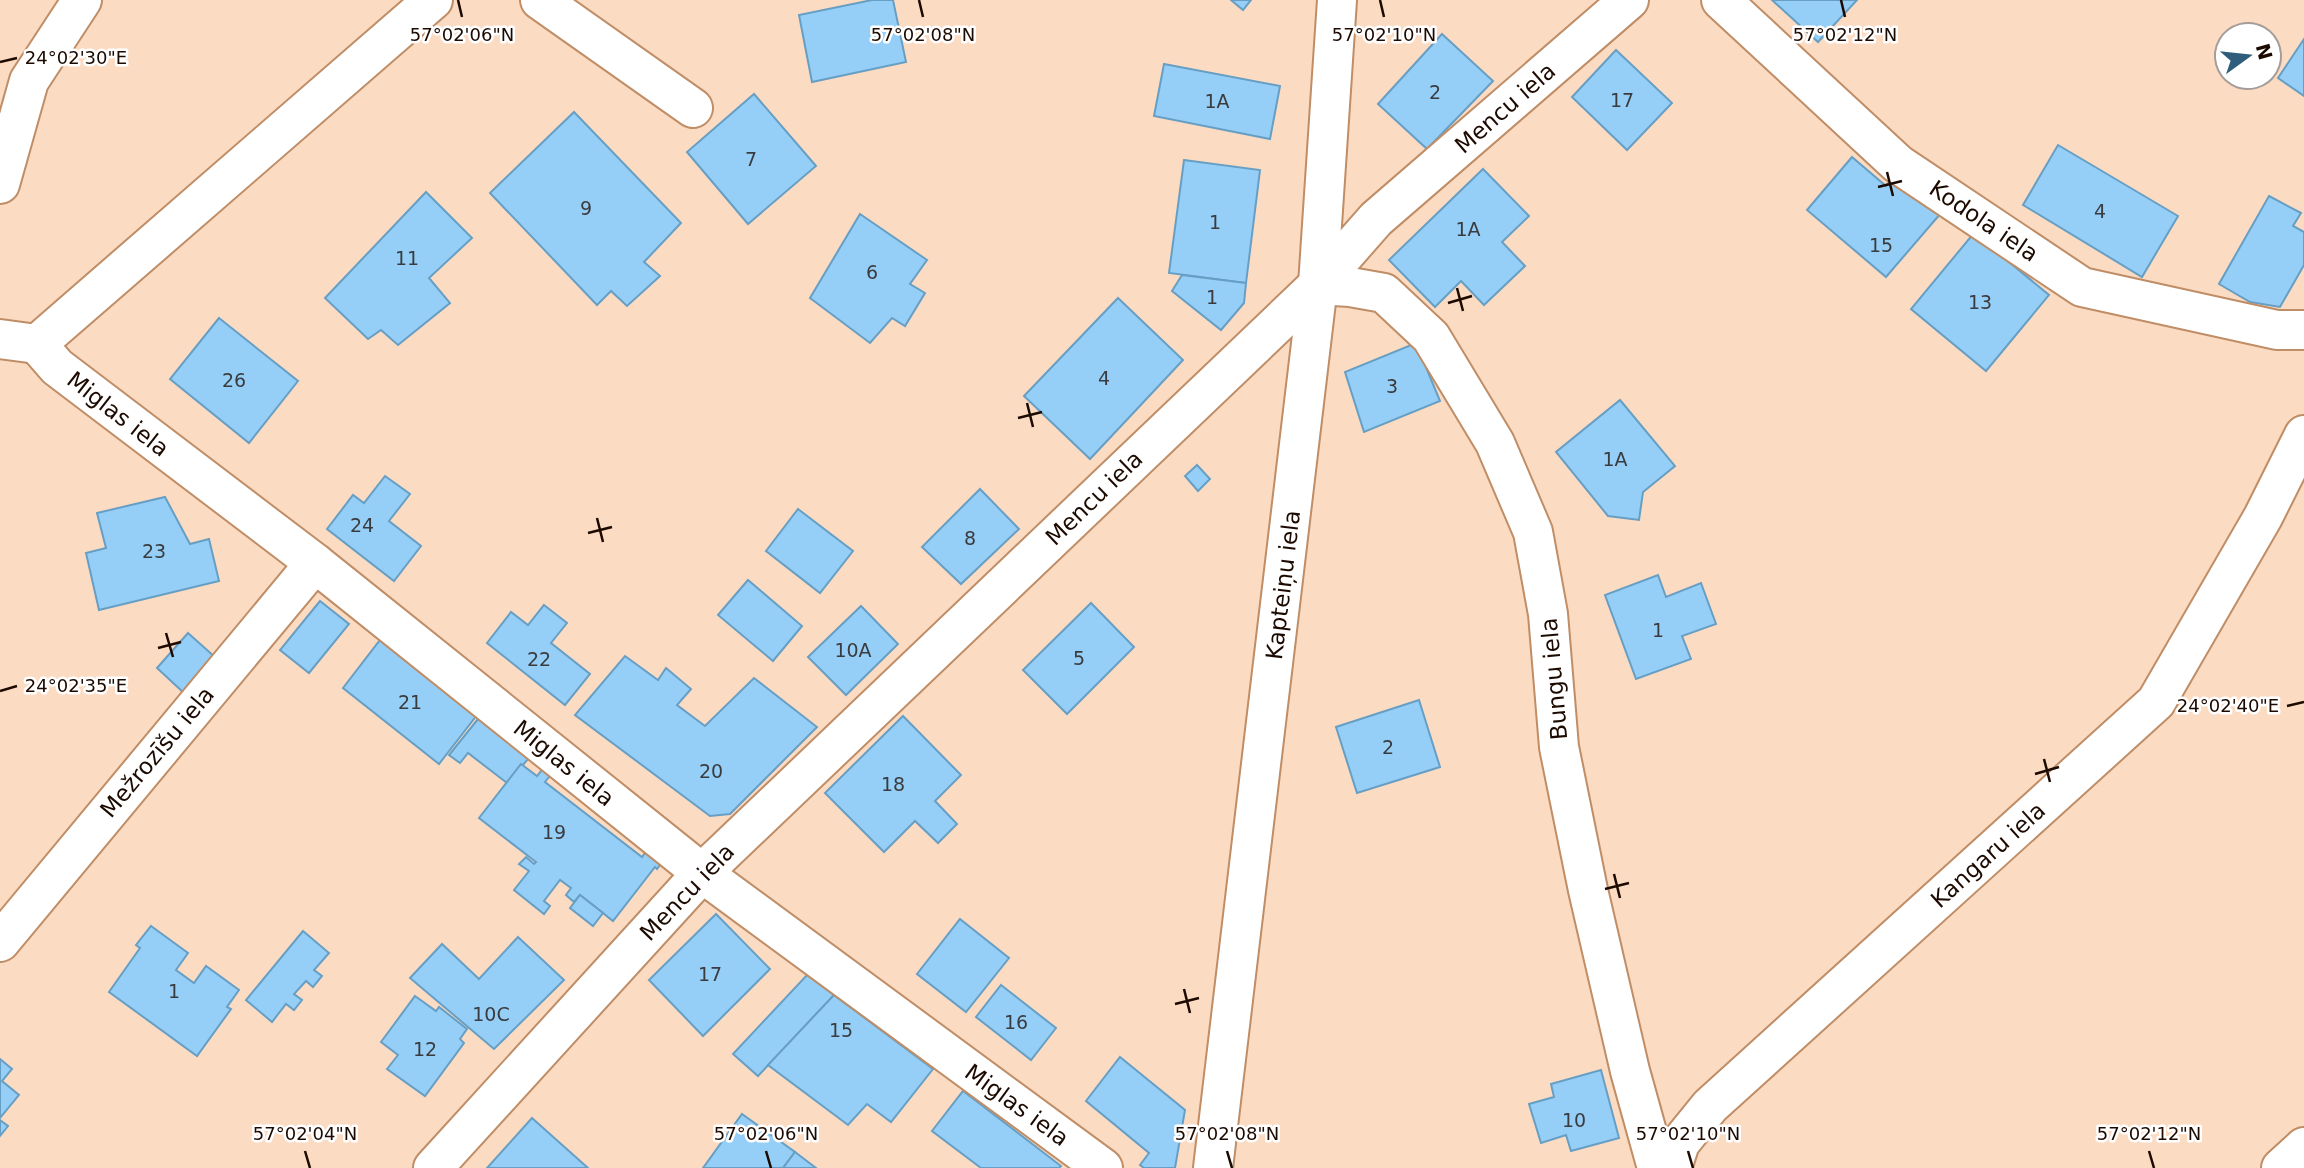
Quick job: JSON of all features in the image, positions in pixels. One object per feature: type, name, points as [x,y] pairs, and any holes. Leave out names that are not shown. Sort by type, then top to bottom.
[{"type":"street","points":[[0,184],[29,81],[82,0]]},
{"type":"street","points":[[0,338],[37,344],[433,0]]},
{"type":"street","points":[[540,0],[693,108]]},
{"type":"street","name":"Kapteiņu iela","points":[[1213,1168],[1318,285],[1337,0]]},
{"type":"street","name":"Mencu iela","points":[[433,1168],[702,873],[1318,285],[1376,219],[1629,0]]},
{"type":"street","name":"Kodola iela","points":[[1721,0],[1898,164],[2082,287],[2277,330],[2304,330]]},
{"type":"street","name":"Bungu iela","points":[[1318,285],[1384,293],[1431,337],[1495,443],[1533,532],[1549,614],[1559,747],[1588,890],[1627,1058],[1657,1168]]},
{"type":"street","name":"Miglas iela","points":[[37,344],[57,367],[315,563],[702,873],[1103,1168]]},
{"type":"street","name":"Kangaru iela","points":[[1672,1168],[1680,1143],[1710,1106],[2156,702],[2263,517],[2304,435]]},
{"type":"street","name":"Mežrozīšu iela","points":[[0,942],[315,563]]},
{"type":"street","points":[[2281,1168],[2304,1147]]},
{"type":"building","points":[[872,0],[893,0],[906,62],[812,82],[799,15]]},
{"type":"building","points":[[1231,0],[1251,0],[1243,10]]},
{"type":"building","points":[[1772,0],[1857,0],[1818,42]]},
{"type":"building","points":[[1442,34],[1493,81],[1427,149],[1378,104]]},
{"type":"building","points":[[2304,39],[2304,96],[2283,81],[2283,70]]},
{"type":"building","points":[[1616,50],[1672,103],[1627,150],[1572,97]]},
{"type":"building","points":[[1164,64],[1280,86],[1270,139],[1154,116]]},
{"type":"building","points":[[754,94],[816,166],[748,224],[687,152]]},
{"type":"building","points":[[574,112],[681,223],[644,262],[660,276],[627,306],[611,291],[597,305],[490,193]]},
{"type":"building","points":[[2058,145],[2178,216],[2142,277],[2023,205]]},
{"type":"building","points":[[1852,157],[1886,186],[1895,175],[1941,213],[1886,277],[1807,210]]},
{"type":"building","points":[[1184,160],[1260,170],[1246,283],[1169,273]]},
{"type":"building","points":[[1483,169],[1529,216],[1502,242],[1525,266],[1484,305],[1461,281],[1435,307],[1389,260]]},
{"type":"building","points":[[426,192],[472,238],[429,278],[450,303],[398,345],[381,330],[368,339],[325,298]]},
{"type":"building","points":[[2269,196],[2301,213],[2293,226],[2304,232],[2304,265],[2280,307],[2250,302],[2219,284]]},
{"type":"building","points":[[860,214],[927,260],[910,284],[925,293],[905,326],[892,318],[870,343],[810,298]]},
{"type":"building","points":[[1974,233],[2049,295],[1986,371],[1911,309]]},
{"type":"building","points":[[1182,275],[1246,283],[1244,303],[1221,330],[1172,291]]},
{"type":"building","points":[[1118,298],[1183,360],[1090,459],[1024,396]]},
{"type":"building","points":[[219,318],[298,381],[249,443],[170,379]]},
{"type":"building","points":[[1416,343],[1440,401],[1364,432],[1345,372]]},
{"type":"building","points":[[1620,400],[1675,466],[1643,492],[1639,520],[1608,516],[1556,452]]},
{"type":"building","points":[[1197,465],[1210,479],[1198,491],[1185,476]]},
{"type":"building","points":[[385,476],[410,494],[389,521],[421,546],[394,581],[327,529],[353,495],[364,503]]},
{"type":"building","points":[[980,489],[1019,529],[961,584],[922,547]]},
{"type":"building","points":[[165,497],[190,544],[209,539],[219,581],[99,610],[86,553],[106,548],[97,513]]},
{"type":"building","points":[[798,509],[853,551],[820,593],[766,551]]},
{"type":"building","points":[[1658,575],[1666,597],[1701,583],[1716,624],[1682,636],[1691,659],[1636,679],[1605,595]]},
{"type":"building","points":[[748,580],[802,626],[773,661],[718,615]]},
{"type":"building","points":[[320,601],[349,624],[309,673],[280,650]]},
{"type":"building","points":[[1091,603],[1134,647],[1067,714],[1023,670]]},
{"type":"building","points":[[544,605],[567,623],[551,643],[590,674],[565,705],[487,643],[511,612],[528,625]]},
{"type":"building","points":[[861,606],[898,644],[846,695],[808,657]]},
{"type":"building","points":[[188,633],[216,658],[184,693],[157,668]]},
{"type":"building","points":[[380,640],[477,715],[439,764],[343,688]]},
{"type":"building","points":[[625,656],[658,680],[666,668],[691,689],[677,705],[705,726],[754,678],[817,727],[730,814],[710,816],[575,715]]},
{"type":"building","points":[[1419,700],[1440,767],[1357,793],[1336,727]]},
{"type":"building","points":[[903,716],[961,775],[935,801],[957,824],[938,843],[915,821],[884,852],[825,793]]},
{"type":"building","points":[[478,719],[529,758],[507,783],[468,753],[460,763],[449,755]]},
{"type":"building","points":[[521,764],[537,776],[545,766],[553,772],[545,782],[642,857],[650,846],[665,858],[613,921],[580,895],[574,902],[566,895],[571,888],[560,880],[544,901],[550,906],[544,914],[514,890],[529,871],[519,864],[526,857],[534,864],[536,862],[479,818]]},
{"type":"building","points":[[580,895],[603,913],[593,926],[570,908]]},
{"type":"building","points":[[716,914],[770,969],[703,1036],[649,980]]},
{"type":"building","points":[[960,919],[1009,958],[966,1012],[917,974]]},
{"type":"building","points":[[151,926],[188,953],[176,970],[194,983],[206,966],[239,990],[227,1007],[231,1009],[197,1056],[109,992],[140,948],[136,945]]},
{"type":"building","points":[[303,931],[329,953],[314,970],[322,976],[313,987],[306,981],[294,994],[302,1000],[294,1010],[286,1004],[272,1022],[246,1000]]},
{"type":"building","points":[[518,937],[564,980],[494,1049],[410,978],[442,944],[479,979]]},
{"type":"building","points":[[807,975],[834,995],[758,1076],[733,1054]]},
{"type":"building","points":[[1001,985],[1056,1028],[1031,1060],[976,1017]]},
{"type":"building","points":[[834,995],[933,1069],[891,1122],[867,1104],[848,1125],[768,1065]]},
{"type":"building","points":[[415,996],[436,1011],[439,1007],[467,1029],[460,1039],[464,1043],[425,1096],[387,1069],[398,1055],[381,1042]]},
{"type":"building","points":[[1120,1057],[1185,1110],[1175,1168],[1144,1168],[1140,1165],[1149,1153],[1086,1101]]},
{"type":"building","points":[[0,1059],[12,1069],[2,1081],[19,1095],[0,1118]]},
{"type":"building","points":[[1601,1070],[1619,1138],[1571,1151],[1566,1135],[1541,1143],[1529,1104],[1554,1097],[1551,1084]]},
{"type":"building","points":[[963,1091],[1061,1166],[981,1168],[932,1131]]},
{"type":"building","points":[[742,1114],[795,1152],[783,1168],[703,1168]]},
{"type":"building","points":[[532,1118],[588,1168],[487,1168]]},
{"type":"building","points":[[0,1120],[8,1126],[0,1136]]},
{"type":"building","points":[[795,1152],[816,1168],[783,1168]]}]
